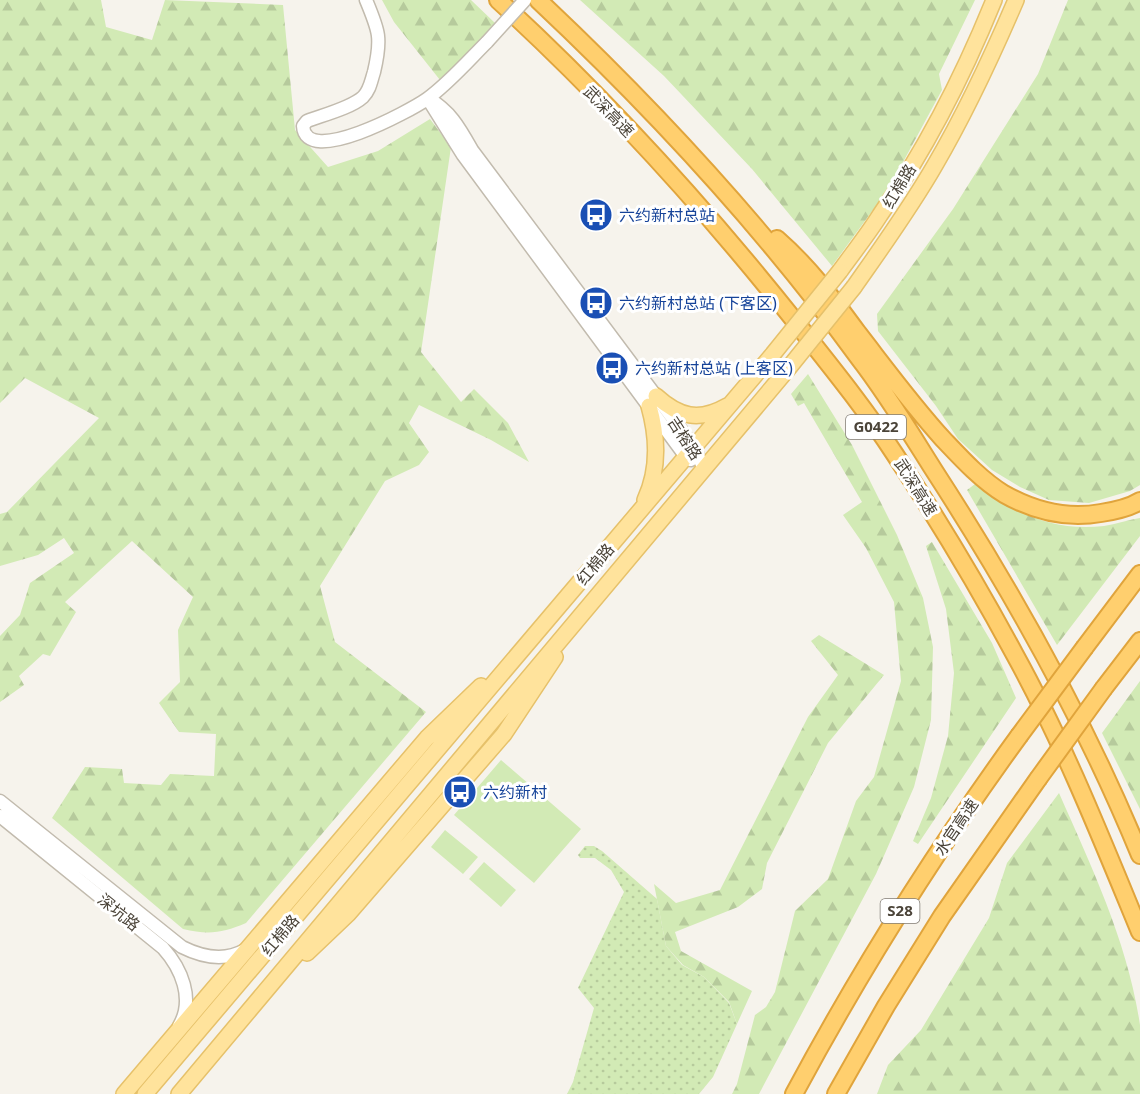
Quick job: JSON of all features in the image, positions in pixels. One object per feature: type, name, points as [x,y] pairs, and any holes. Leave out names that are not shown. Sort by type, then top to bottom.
[{"type":"highway","name":"武深高速","points":[[498,0],[535,34],[613,114],[712,223],[804,333],[893,451],[948,539],[1016,657],[1068,764],[1140,932]]},
{"type":"highway","name":"武深高速","points":[[538,0],[625,85],[736,204],[860,358],[969,525],[1035,635],[1088,739],[1140,855]]},
{"type":"highway","points":[[736,204],[796,257],[826,290],[934,429],[978,474],[1003,493],[1046,511],[1084,516],[1111,511],[1140,501]]},
{"type":"highway","name":"水官高速","points":[[794,1094],[832,1022],[888,928],[981,789],[1140,574]]},
{"type":"highway","name":"S28","points":[[836,1094],[886,1006],[942,916],[1038,778],[1140,641]]},
{"type":"main road","name":"红棉路","points":[[145,1094],[730,405],[840,271],[881,215],[918,154],[948,99],[994,0]]},
{"type":"main road","name":"红棉路","points":[[178,1094],[787,370],[854,287],[935,166],[967,107],[1016,0]]},
{"type":"main road","points":[[639,512],[649,492],[656,455],[652,401],[691,416],[717,412],[730,405]]},
{"type":"main road","points":[[124,1094],[427,738],[527,643]]},
{"type":"street","points":[[366,0],[380,39],[370,88],[356,102],[307,121],[303,126],[303,132],[317,142],[329,141],[384,124],[428,98],[487,42],[525,0]]},
{"type":"street","name":"吉榕路","points":[[428,98],[444,107],[472,150],[652,401],[704,469]]},
{"type":"street","name":"深坑路","points":[[0,801],[182,947],[196,954],[212,957],[237,954],[249,948]]},
{"type":"street","name":"深坑路","points":[[0,816],[163,948],[174,960],[181,973],[186,1006],[183,1020],[174,1036]]},
{"type":"green space","points":[[0,0],[101,0],[106,27],[152,40],[165,0],[283,5],[295,130],[328,167],[378,151],[430,119],[451,147],[421,352],[461,402],[474,389],[508,423],[529,462],[491,440],[419,405],[409,423],[429,452],[419,465],[385,481],[320,586],[335,642],[426,712],[246,923],[223,931],[200,932],[183,929],[52,818],[85,767],[122,769],[124,783],[161,785],[170,774],[214,776],[216,734],[179,732],[159,703],[180,682],[178,630],[193,597],[132,541],[65,602],[76,612],[50,656],[43,654],[19,676],[24,685],[0,702],[0,636],[20,615],[30,583],[74,553],[64,538],[38,555],[0,566],[0,514],[7,512],[99,418],[25,378],[0,403]]},
{"type":"green space","points":[[382,0],[471,0],[495,23],[455,68],[440,80],[394,22]]},
{"type":"green space","points":[[580,0],[975,0],[939,74],[942,90],[889,188],[832,266],[752,169],[664,76]]},
{"type":"green space","points":[[1068,0],[1140,0],[1140,485],[1130,491],[1089,503],[1049,500],[1020,487],[992,470],[958,439],[936,406],[878,331],[877,314],[953,209],[1038,74]]},
{"type":"green space","points":[[808,374],[852,445],[897,535],[923,598],[933,647],[931,720],[914,787],[876,874],[759,1094],[732,1094],[737,1084],[755,1015],[766,1007],[775,992],[795,911],[828,879],[856,801],[874,777],[901,681],[894,602],[866,548],[843,515],[862,502],[804,403],[798,406],[791,394]]},
{"type":"green space","points":[[975,484],[1020,512],[1051,523],[1068,526],[1104,526],[1140,518],[1140,536],[1057,645],[967,490]]},
{"type":"green space","points":[[932,542],[992,643],[1016,698],[918,844],[913,841],[931,798],[948,736],[954,673],[946,609],[926,546]]},
{"type":"green space","points":[[819,635],[884,675],[828,743],[767,863],[762,889],[738,907],[675,932],[681,951],[752,991],[737,1024],[729,1002],[704,977],[683,965],[666,946],[654,884],[676,903],[720,890],[808,717],[838,675],[811,641]]},
{"type":"green space","points":[[1140,681],[1140,809],[1102,733]]},
{"type":"green space","points":[[501,760],[581,829],[534,883],[454,815]]},
{"type":"green space","points":[[1059,793],[1107,906],[1127,965],[1140,1025],[1140,1094],[877,1094],[888,1065],[921,1030],[989,918],[1007,863]]},
{"type":"green space","points":[[445,830],[478,857],[463,874],[431,847]]},
{"type":"green space","points":[[585,846],[594,846],[602,851],[657,899],[666,946],[682,965],[704,977],[729,1003],[737,1024],[713,1077],[699,1094],[567,1094],[573,1082],[594,1008],[578,988],[624,892],[611,870],[595,858],[580,858],[578,855]]},
{"type":"green space","points":[[484,862],[516,890],[501,907],[469,879]]},
{"type":"place","name":"六约新村总站","points":[[596,215]]},
{"type":"place","name":"六约新村总站 (下客区)","points":[[596,303]]},
{"type":"place","name":"六约新村总站 (上客区)","points":[[612,368]]},
{"type":"place","name":"六约新村","points":[[460,792]]}]
